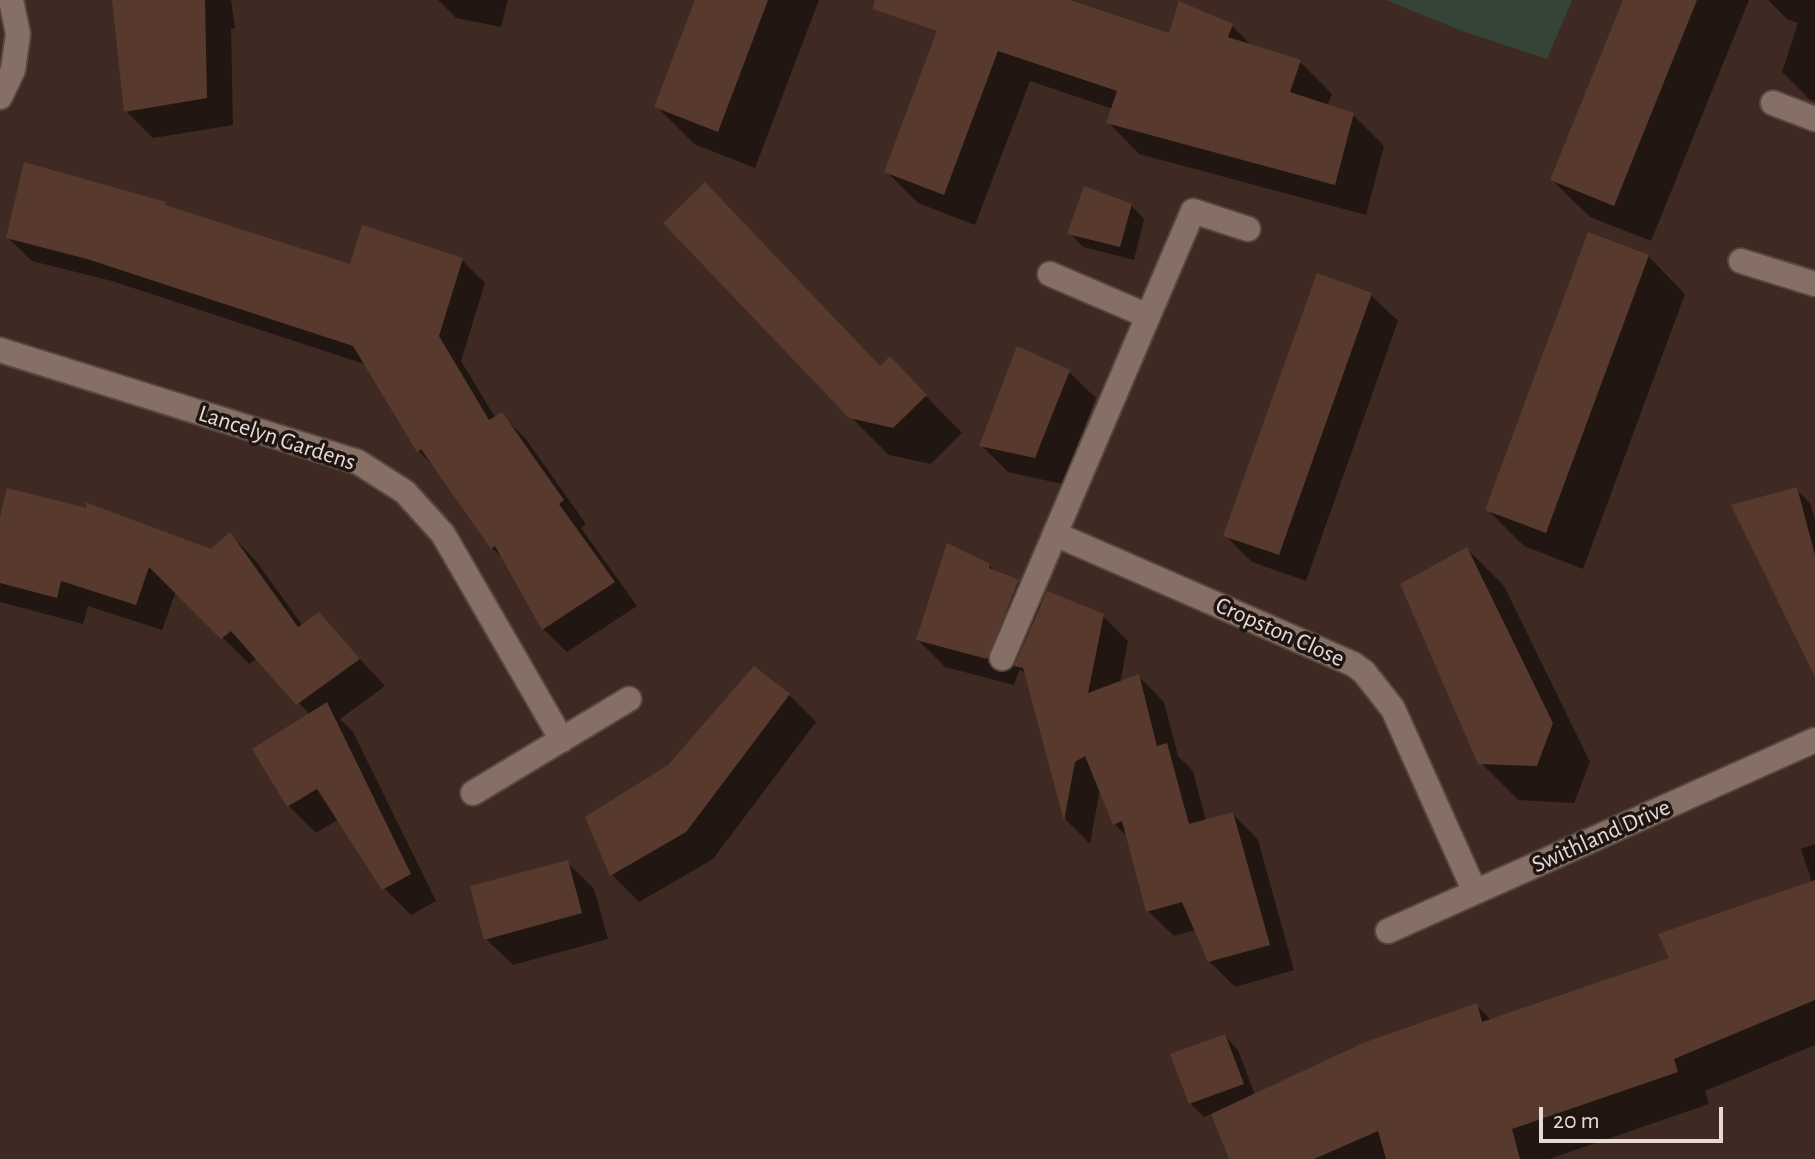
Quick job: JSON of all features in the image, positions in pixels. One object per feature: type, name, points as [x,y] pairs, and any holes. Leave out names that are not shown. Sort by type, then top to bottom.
[{"type":"street","points":[[0,97],[13,70],[18,34],[11,0]]},
{"type":"street","points":[[1773,103],[1815,119]]},
{"type":"street","points":[[1002,658],[1193,211],[1248,229]]},
{"type":"street","points":[[1741,261],[1815,284]]},
{"type":"street","points":[[1050,274],[1148,316]]},
{"type":"street","name":"Lancelyn Gardens","points":[[0,350],[358,462],[405,492],[443,534],[562,740]]},
{"type":"street","name":"Cropston Close","points":[[1055,534],[1353,664],[1364,672],[1393,709],[1475,892]]},
{"type":"street","points":[[473,793],[629,699]]},
{"type":"street","name":"Swithland Drive","points":[[1388,931],[1815,740]]},
{"type":"green space","points":[[1386,0],[1572,0],[1547,59],[1462,31]]},
{"type":"building","points":[[112,0],[205,0],[207,98],[124,112]]},
{"type":"building","points":[[695,0],[768,0],[718,132],[654,107]]},
{"type":"building","points":[[875,0],[1070,0],[1169,33],[1179,1],[1233,24],[1228,37],[1301,60],[1290,92],[1354,113],[1335,185],[1106,123],[1117,91],[998,51],[944,195],[884,172],[937,31],[873,9]]},
{"type":"building","points":[[1623,0],[1697,0],[1614,206],[1550,180]]},
{"type":"building","points":[[24,162],[166,202],[165,205],[350,264],[362,225],[463,258],[439,336],[489,420],[502,412],[564,500],[559,504],[615,582],[542,630],[495,546],[491,549],[421,449],[417,452],[353,346],[87,259],[6,238]]},
{"type":"building","points":[[705,182],[880,366],[890,356],[927,395],[893,428],[849,418],[663,223]]},
{"type":"building","points":[[1084,186],[1132,204],[1120,247],[1067,234]]},
{"type":"building","points":[[1588,232],[1649,255],[1546,533],[1485,510]]},
{"type":"building","points":[[1317,273],[1372,293],[1279,555],[1223,536]]},
{"type":"building","points":[[1017,346],[1070,370],[1035,458],[979,446]]},
{"type":"building","points":[[1797,487],[1815,555],[1815,677],[1731,505]]},
{"type":"building","points":[[7,488],[87,508],[85,502],[211,549],[230,532],[298,627],[319,612],[360,659],[296,705],[231,631],[221,639],[149,567],[136,605],[61,581],[57,598],[0,583],[0,517]]},
{"type":"building","points":[[947,543],[990,564],[989,568],[1019,580],[987,659],[916,640]]},
{"type":"building","points":[[1467,547],[1553,723],[1537,766],[1478,764],[1400,584]]},
{"type":"building","points":[[1047,591],[1104,614],[1088,693],[1139,674],[1157,746],[1167,743],[1189,824],[1233,812],[1270,945],[1208,962],[1182,902],[1146,912],[1122,821],[1113,825],[1085,756],[1075,762],[1064,821],[1023,668],[1014,666]]},
{"type":"building","points":[[754,666],[790,694],[686,832],[610,876],[585,817],[668,765]]},
{"type":"building","points":[[327,702],[411,874],[382,890],[317,789],[287,807],[252,749]]},
{"type":"building","points":[[568,860],[582,913],[484,940],[470,886]]},
{"type":"building","points":[[1815,880],[1815,1000],[1674,1059],[1678,1072],[1512,1129],[1520,1159],[1386,1159],[1378,1131],[1314,1159],[1229,1159],[1211,1114],[1363,1043],[1477,1003],[1482,1022],[1669,958],[1658,934]]},
{"type":"building","points":[[1225,1034],[1244,1084],[1189,1104],[1170,1054]]}]
